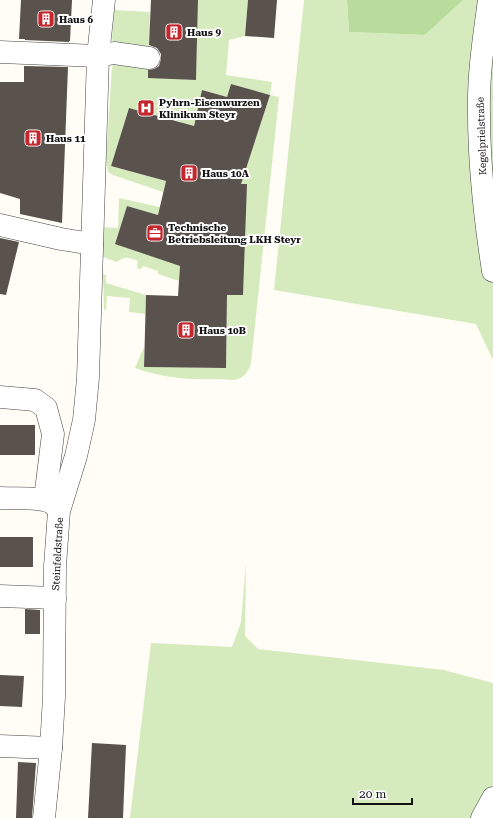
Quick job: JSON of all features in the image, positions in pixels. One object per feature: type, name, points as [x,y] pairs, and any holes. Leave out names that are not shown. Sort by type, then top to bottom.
[{"type":"street","name":"Steinfeldstraße","points":[[44,818],[51,748],[54,696],[57,538],[52,505],[76,456],[84,420],[88,378],[98,56],[104,0]]},
{"type":"street","name":"Kegelprielstraße","points":[[489,0],[482,50],[478,111],[485,214],[491,238],[493,271]]},
{"type":"street","points":[[0,52],[98,56],[114,53],[149,58]]},
{"type":"street","points":[[0,225],[61,239],[92,244]]},
{"type":"street","points":[[0,397],[34,400],[46,408],[54,434],[52,505],[0,498]]},
{"type":"street","points":[[0,596],[55,598]]},
{"type":"street","points":[[0,746],[51,748]]},
{"type":"street","points":[[482,818],[493,798]]},
{"type":"green space","points":[[198,0],[248,0],[245,36],[229,40],[226,75],[272,82],[270,95],[231,84],[227,97],[202,90],[191,138],[179,134],[182,122],[129,108],[111,166],[166,181],[163,192],[108,172],[106,159],[112,67],[114,63],[149,67],[148,77],[196,80]]},
{"type":"green space","points":[[304,0],[347,0],[349,32],[425,35],[463,0],[493,0],[493,360],[476,324],[274,290]]},
{"type":"green space","points":[[347,0],[463,0],[425,35],[349,32]]},
{"type":"green space","points":[[114,10],[150,12],[149,51],[114,44],[112,38]]},
{"type":"green space","points":[[270,95],[279,97],[251,363],[249,368],[242,377],[236,380],[231,380],[176,378],[135,368],[144,347],[144,367],[226,368],[227,295],[243,295],[239,184]]},
{"type":"green space","points":[[119,198],[160,207],[158,215],[127,206],[115,243],[180,266],[179,281],[158,274],[158,271],[143,266],[141,269],[138,269],[138,261],[132,259],[125,258],[117,262],[100,256],[101,227],[118,228]]},
{"type":"green space","points":[[103,274],[106,275],[106,283],[146,295],[145,314],[129,312],[130,298],[107,296],[106,310],[104,310]]},
{"type":"green space","points":[[246,563],[245,636],[258,649],[444,670],[493,683],[493,789],[476,818],[130,818],[151,643],[232,647],[241,622]]},
{"type":"building","name":"Haus 6","points":[[21,0],[72,0],[70,41],[19,39]]},
{"type":"building","name":"Haus 9","points":[[151,0],[198,0],[196,80],[148,78],[148,70],[159,66],[161,59],[161,54],[157,48],[149,45]]},
{"type":"building","points":[[248,0],[277,0],[274,38],[245,36]]},
{"type":"building","name":"Haus 11","points":[[24,66],[68,67],[62,223],[20,214],[20,199],[0,193],[0,82],[24,82]]},
{"type":"building","name":"Haus 10A","points":[[231,84],[270,95],[241,184],[247,184],[243,295],[227,295],[226,368],[144,367],[146,295],[178,296],[180,266],[115,244],[127,206],[158,215],[166,181],[111,166],[129,108],[194,126],[202,90],[227,97]]},
{"type":"building","points":[[0,238],[19,242],[6,295],[0,294]]},
{"type":"building","points":[[0,425],[35,425],[35,455],[0,455]]},
{"type":"building","points":[[0,537],[33,537],[33,567],[0,567]]},
{"type":"building","points":[[25,609],[40,610],[40,634],[25,634]]},
{"type":"building","points":[[0,675],[24,676],[22,707],[0,706]]},
{"type":"building","points":[[92,743],[126,745],[123,818],[88,818]]},
{"type":"building","points":[[18,762],[36,763],[32,818],[16,818]]},
{"type":"place","name":"Haus 6","points":[[46,19]]},
{"type":"place","name":"Haus 9","points":[[174,32]]},
{"type":"place","name":"Pyhrn-Eisenwurzen Klinikum Steyr","points":[[146,108]]},
{"type":"place","name":"Haus 11","points":[[33,138]]},
{"type":"place","name":"Haus 10A","points":[[189,173]]},
{"type":"place","name":"Technische Betriebsleitung LKH Steyr","points":[[155,233]]},
{"type":"place","name":"Haus 10B","points":[[186,330]]}]
